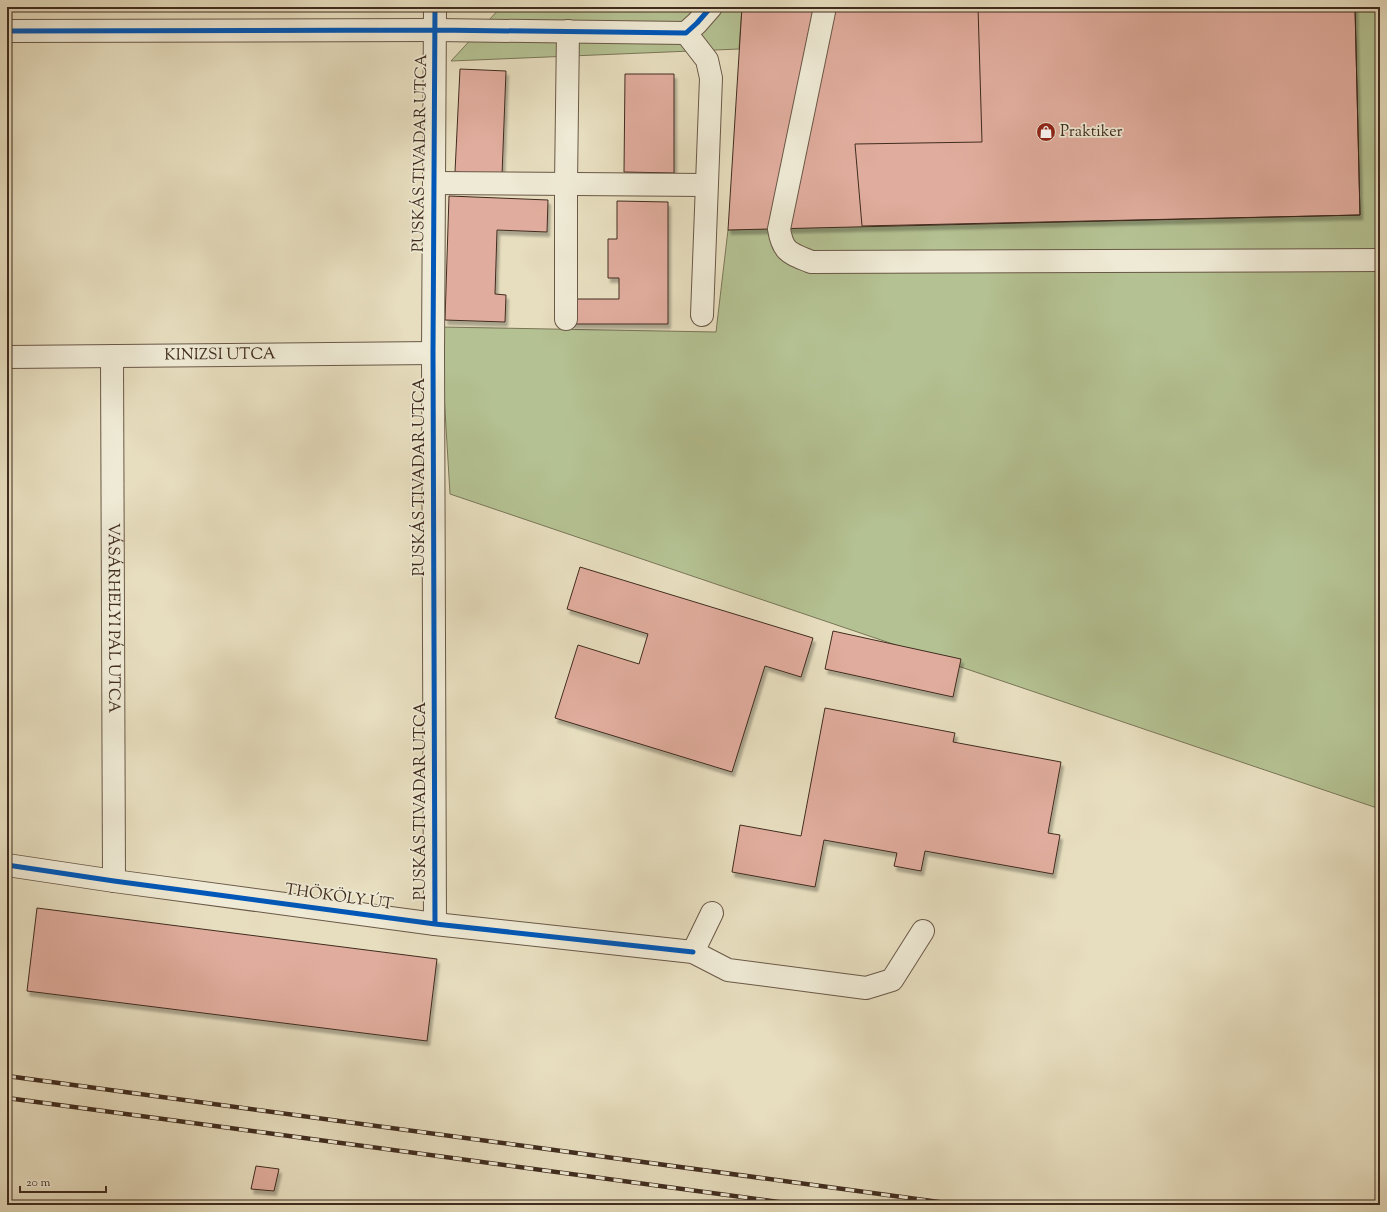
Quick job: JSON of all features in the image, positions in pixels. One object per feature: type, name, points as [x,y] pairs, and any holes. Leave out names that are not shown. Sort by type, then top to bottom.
[{"type":"street","name":"PUSKÁS TIVADAR UTCA","points":[[435,7],[433,353],[435,924]]},
{"type":"street","points":[[7,31],[436,30],[686,33],[697,23],[710,7]]},
{"type":"street","points":[[825,7],[779,229],[781,242],[788,252],[811,262],[1380,260]]},
{"type":"street","points":[[566,319],[568,31]]},
{"type":"street","points":[[686,33],[707,60],[711,78],[702,315]]},
{"type":"street","points":[[434,183],[706,185]]},
{"type":"street","name":"KINIZSI UTCA","points":[[7,357],[433,353]]},
{"type":"street","name":"VÁSÁRHELYI PÁL UTCA","points":[[112,356],[114,881]]},
{"type":"street","name":"THÖKÖLY ÚT","points":[[7,865],[114,881],[435,924],[693,952]]},
{"type":"street","points":[[712,913],[693,952],[728,970],[866,988],[892,980],[923,931]]},
{"type":"green space","points":[[501,7],[742,7],[739,49],[451,61]]},
{"type":"green space","points":[[1355,7],[1377,7],[1380,198],[1380,809],[450,494],[440,327],[716,332],[728,230],[862,226]]},
{"type":"building","name":"Praktiker","points":[[742,7],[1355,7],[1360,215],[728,230]]},
{"type":"building","name":"Praktiker","points":[[978,7],[1355,7],[1360,215],[862,226],[855,144],[982,142]]},
{"type":"building","points":[[460,69],[506,71],[502,175],[455,172]]},
{"type":"building","points":[[625,74],[674,74],[674,173],[624,172]]},
{"type":"building","points":[[449,196],[548,200],[547,232],[497,230],[495,294],[506,295],[505,322],[445,320]]},
{"type":"building","points":[[617,201],[668,202],[668,324],[571,324],[572,299],[619,299],[619,278],[608,278],[608,239],[617,239]]},
{"type":"building","points":[[580,567],[813,638],[801,677],[765,666],[732,772],[555,718],[578,645],[639,664],[648,634],[567,609]]},
{"type":"building","points":[[833,631],[961,659],[953,697],[825,669]]},
{"type":"building","points":[[825,708],[955,733],[953,742],[1061,762],[1048,833],[1060,835],[1053,874],[925,851],[921,871],[894,866],[897,853],[824,840],[815,887],[732,872],[740,825],[801,836]]},
{"type":"building","points":[[37,908],[437,959],[427,1041],[27,991]]},
{"type":"building","points":[[256,1166],[279,1169],[274,1191],[251,1189]]},
{"type":"railway","points":[[7,1076],[961,1205]]},
{"type":"railway","points":[[7,1098],[801,1205]]},
{"type":"cycle path","points":[[435,7],[433,353],[435,924]]},
{"type":"cycle path","points":[[7,31],[436,30],[686,33],[711,7]]},
{"type":"cycle path","points":[[7,865],[114,881],[435,924],[693,952]]},
{"type":"place","name":"Praktiker","points":[[1046,132]]}]
